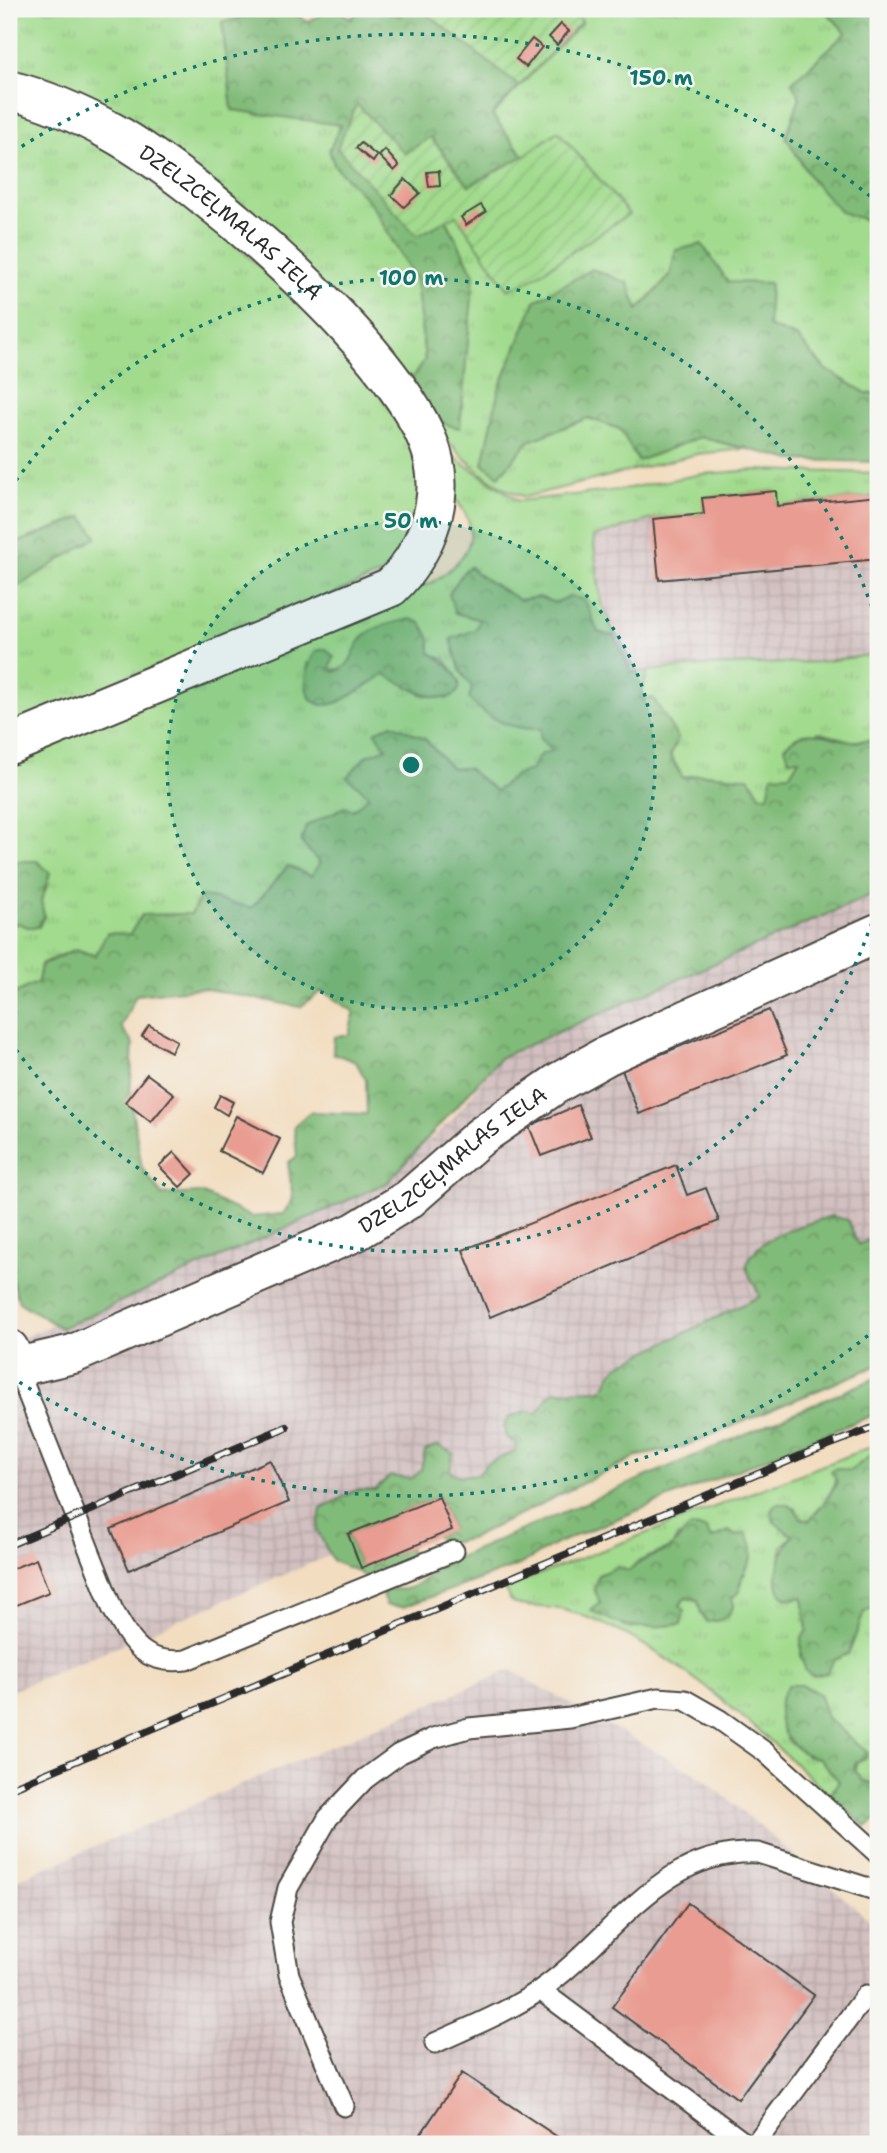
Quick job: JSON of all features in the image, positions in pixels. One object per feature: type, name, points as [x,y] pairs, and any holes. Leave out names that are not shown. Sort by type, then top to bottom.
[{"type":"street","name":"DZELZCEĻMALAS IELA","points":[[9,90],[77,114],[151,157],[260,243],[314,292],[411,409],[428,440],[436,483],[433,508],[421,546],[404,574],[391,587],[9,745]]},
{"type":"street","name":"DZELZCEĻMALAS IELA","points":[[11,1362],[73,1354],[355,1233],[409,1199],[519,1106],[559,1082],[606,1056],[878,933]]},
{"type":"lane","points":[[11,1362],[112,1608],[131,1640],[147,1655],[166,1662],[186,1660],[454,1551]]},
{"type":"lane","points":[[344,2106],[289,1975],[280,1922],[288,1888],[328,1818],[365,1779],[400,1754],[433,1738],[469,1728],[570,1718],[658,1698],[685,1700],[720,1720],[765,1752],[878,1854]]},
{"type":"lane","points":[[435,2043],[540,1990],[582,1955],[640,1898],[679,1871],[720,1855],[740,1852],[774,1856],[878,1891]]},
{"type":"lane","points":[[540,1990],[746,2144]]},
{"type":"lane","points":[[755,2144],[866,1994]]},
{"type":"shaded area","points":[[776,491],[778,506],[878,496],[878,654],[818,662],[700,666],[631,673],[601,601],[592,537],[653,519],[704,514],[702,498]]},
{"type":"shaded area","points":[[878,892],[878,1322],[9,1692],[9,1344],[391,1174],[452,1120],[501,1057]]},
{"type":"shaded area","points":[[510,1670],[703,1778],[878,1927],[878,2144],[9,2144],[9,1883]]},
{"type":"green space","points":[[9,9],[266,9],[255,15],[342,124],[334,165],[370,202],[416,281],[425,360],[405,388],[352,320],[9,77]]},
{"type":"green space","points":[[266,9],[288,9],[308,22],[330,9],[340,9],[351,19],[360,9],[380,9],[400,16],[403,9],[426,9],[426,13],[519,86],[492,115],[524,156],[469,186],[431,137],[405,154],[357,105],[417,235],[446,219],[474,275],[460,428],[435,419],[405,388],[425,359],[416,281],[370,202],[334,165],[329,150],[341,125],[232,110],[222,22],[255,15]]},
{"type":"green space","points":[[426,9],[568,9],[582,21],[519,86],[426,13]]},
{"type":"green space","points":[[568,9],[824,9],[847,33],[792,82],[800,97],[787,137],[841,212],[878,224],[878,395],[866,393],[824,368],[798,338],[768,326],[728,282],[676,250],[670,276],[499,475],[529,441],[588,418],[620,429],[638,461],[700,437],[746,449],[697,454],[525,497],[484,475],[428,417],[474,275],[446,219],[558,131],[524,156],[492,115],[582,22]]},
{"type":"green space","points":[[824,9],[878,9],[878,224],[841,212],[811,179],[786,137],[800,97],[792,83],[846,33]]},
{"type":"green space","points":[[9,102],[76,126],[197,211],[344,341],[423,460],[419,521],[386,572],[9,728],[9,592],[96,537],[82,517],[9,546]]},
{"type":"green space","points":[[357,104],[405,154],[430,137],[469,186],[524,156],[558,131],[629,214],[525,283],[508,289],[456,215],[417,236],[337,148]]},
{"type":"green space","points":[[702,244],[728,282],[770,283],[768,326],[798,338],[824,368],[866,393],[878,395],[878,462],[792,460],[700,437],[638,461],[620,429],[588,418],[529,441],[499,476],[483,464],[499,389],[535,301],[592,269],[628,283],[638,310],[670,276],[676,250]]},
{"type":"green space","points":[[452,456],[519,501],[619,490],[702,474],[756,470],[878,473],[878,496],[777,506],[775,491],[703,498],[704,514],[653,519],[593,537],[601,601],[615,636],[598,632],[570,596],[555,603],[539,597],[519,600],[471,568],[481,619],[460,670],[472,687],[542,728],[553,750],[540,755],[531,770],[516,775],[496,791],[467,768],[451,768],[424,738],[366,756],[370,796],[353,811],[301,842],[320,863],[311,876],[288,866],[252,908],[201,896],[191,914],[142,915],[130,934],[95,956],[76,949],[41,964],[38,982],[14,994],[9,993],[9,926],[18,923],[28,927],[44,916],[41,900],[48,884],[18,861],[9,863],[9,756],[433,582],[458,562],[470,540],[467,517],[448,491]],"holes":[[[430,638],[430,653],[444,659],[456,674],[447,699],[423,695],[385,673],[349,696],[307,673],[307,663],[330,669],[343,668],[348,665],[355,650]]]},
{"type":"green space","points":[[83,517],[97,537],[9,592],[9,546]]},
{"type":"green space","points":[[470,567],[519,600],[539,597],[555,603],[570,596],[585,600],[598,632],[615,636],[631,672],[648,671],[640,699],[653,698],[678,738],[670,757],[683,778],[707,774],[749,777],[760,795],[768,796],[772,775],[790,774],[799,759],[789,759],[785,747],[793,739],[808,733],[854,742],[878,740],[878,892],[501,1057],[387,1183],[61,1328],[19,1302],[9,1270],[9,993],[14,994],[38,982],[41,965],[76,949],[95,956],[107,933],[130,934],[142,915],[191,914],[201,896],[252,908],[288,866],[311,876],[320,863],[301,842],[306,826],[344,807],[353,810],[369,796],[347,777],[366,756],[387,748],[375,732],[392,724],[424,738],[451,768],[467,768],[496,791],[516,775],[531,770],[540,755],[553,750],[540,739],[541,729],[520,728],[501,722],[484,713],[469,699],[472,687],[460,670],[451,639],[475,630],[480,620],[455,613],[449,594],[464,571]],"holes":[[[202,988],[300,1007],[322,991],[354,1012],[349,1035],[334,1037],[333,1053],[356,1062],[366,1080],[367,1114],[310,1112],[294,1126],[297,1156],[288,1163],[293,1199],[283,1214],[251,1217],[201,1193],[162,1195],[142,1168],[130,1097],[133,1043],[121,1027],[136,995]]]},
{"type":"green space","points":[[411,619],[421,623],[430,638],[430,653],[454,673],[460,687],[457,692],[450,697],[436,697],[385,674],[333,704],[322,705],[314,702],[309,695],[306,678],[316,651],[326,649],[334,657],[330,668],[334,672],[340,670],[348,663],[361,640],[371,631]]},
{"type":"green space","points":[[878,654],[878,740],[851,741],[818,732],[789,759],[799,759],[790,775],[768,796],[760,795],[749,777],[707,774],[683,778],[640,699],[648,671],[700,666],[818,662]]},
{"type":"green space","points":[[37,861],[50,873],[41,900],[44,916],[39,927],[18,923],[9,926],[12,903],[9,901],[9,863]]},
{"type":"green space","points":[[831,1216],[848,1220],[858,1245],[878,1236],[878,1365],[680,1448],[638,1456],[472,1538],[446,1544],[435,1536],[452,1529],[439,1497],[348,1534],[361,1567],[410,1547],[409,1559],[370,1581],[357,1571],[333,1561],[317,1530],[321,1509],[356,1490],[375,1490],[390,1476],[412,1479],[421,1470],[425,1451],[437,1445],[453,1453],[450,1471],[460,1476],[479,1474],[487,1463],[514,1452],[517,1444],[506,1437],[504,1427],[508,1418],[526,1411],[539,1413],[547,1397],[555,1391],[601,1390],[619,1365],[760,1296],[746,1268],[751,1256],[759,1247],[781,1233]]},
{"type":"green space","points":[[878,1377],[878,1413],[560,1542],[519,1565],[403,1607],[386,1605],[382,1591],[415,1585],[440,1565]]},
{"type":"green space","points":[[878,1444],[878,1451],[850,1471],[836,1468],[832,1490],[810,1520],[801,1518],[795,1508],[775,1522],[793,1536],[782,1546],[777,1584],[803,1596],[807,1630],[801,1639],[834,1660],[849,1653],[864,1612],[873,1608],[878,1600],[878,1784],[863,1781],[856,1775],[856,1762],[866,1757],[867,1752],[827,1718],[819,1694],[801,1685],[806,1756],[819,1758],[839,1781],[830,1796],[740,1714],[671,1662],[600,1622],[564,1610],[512,1603],[504,1588]],"holes":[[[729,1531],[736,1536],[745,1574],[739,1580],[740,1591],[732,1598],[685,1598],[680,1605],[681,1624],[629,1628],[591,1611],[637,1562],[672,1547],[678,1536],[711,1539]]]},
{"type":"green space","points":[[878,1450],[878,1600],[873,1608],[864,1612],[849,1653],[834,1660],[827,1673],[812,1676],[806,1671],[801,1657],[801,1639],[807,1630],[803,1597],[790,1598],[782,1595],[778,1587],[777,1577],[782,1554],[793,1536],[774,1522],[771,1511],[776,1504],[784,1504],[793,1508],[801,1518],[810,1520],[837,1482],[831,1471],[836,1468],[850,1471]]},
{"type":"green space","points":[[691,1527],[706,1529],[711,1539],[729,1531],[736,1536],[746,1533],[751,1543],[751,1558],[743,1575],[740,1591],[732,1598],[734,1605],[727,1616],[721,1620],[707,1622],[701,1614],[698,1600],[685,1598],[680,1605],[684,1611],[681,1624],[656,1627],[624,1625],[591,1610],[600,1602],[594,1589],[598,1575],[617,1567],[629,1571],[640,1562],[668,1549]]},
{"type":"green space","points":[[788,1685],[801,1685],[819,1694],[827,1718],[867,1752],[866,1757],[856,1762],[854,1768],[863,1781],[878,1784],[878,1818],[866,1827],[830,1796],[839,1781],[819,1758],[797,1749],[783,1730],[779,1708]]},
{"type":"building","points":[[561,24],[569,31],[557,45],[549,37]]},
{"type":"building","points":[[532,39],[542,47],[526,67],[516,59]]},
{"type":"building","points":[[361,143],[377,156],[373,162],[356,148]]},
{"type":"building","points":[[385,150],[399,166],[394,171],[379,156]]},
{"type":"building","points":[[439,171],[440,186],[429,187],[427,172]]},
{"type":"building","points":[[405,179],[420,193],[404,207],[391,195]]},
{"type":"building","points":[[481,205],[486,212],[466,225],[461,217]]},
{"type":"building","points":[[776,491],[777,506],[878,496],[878,559],[659,580],[653,519],[704,514],[702,498]]},
{"type":"building","points":[[769,1010],[787,1055],[639,1114],[622,1070]]},
{"type":"building","points":[[149,1025],[177,1041],[171,1052],[142,1036]]},
{"type":"building","points":[[147,1074],[174,1094],[151,1122],[125,1102]]},
{"type":"building","points":[[220,1095],[233,1102],[227,1115],[214,1107]]},
{"type":"building","points":[[578,1105],[591,1137],[541,1156],[529,1126]]},
{"type":"building","points":[[236,1116],[280,1139],[263,1173],[219,1151]]},
{"type":"building","points":[[174,1152],[194,1174],[180,1187],[159,1166]]},
{"type":"building","points":[[676,1165],[687,1195],[706,1188],[719,1221],[490,1317],[463,1250]]},
{"type":"building","points":[[270,1460],[289,1502],[129,1570],[111,1529]]},
{"type":"building","points":[[439,1497],[452,1530],[361,1568],[348,1534]]},
{"type":"building","points":[[36,1559],[49,1592],[9,1608],[9,1570]]},
{"type":"building","points":[[688,1903],[814,1995],[738,2099],[612,2007]]},
{"type":"building","points":[[462,2073],[568,2144],[437,2144],[421,2134]]},
{"type":"railway","points":[[9,1789],[810,1452],[878,1426]]},
{"type":"railway","points":[[9,1545],[286,1427]]}]
